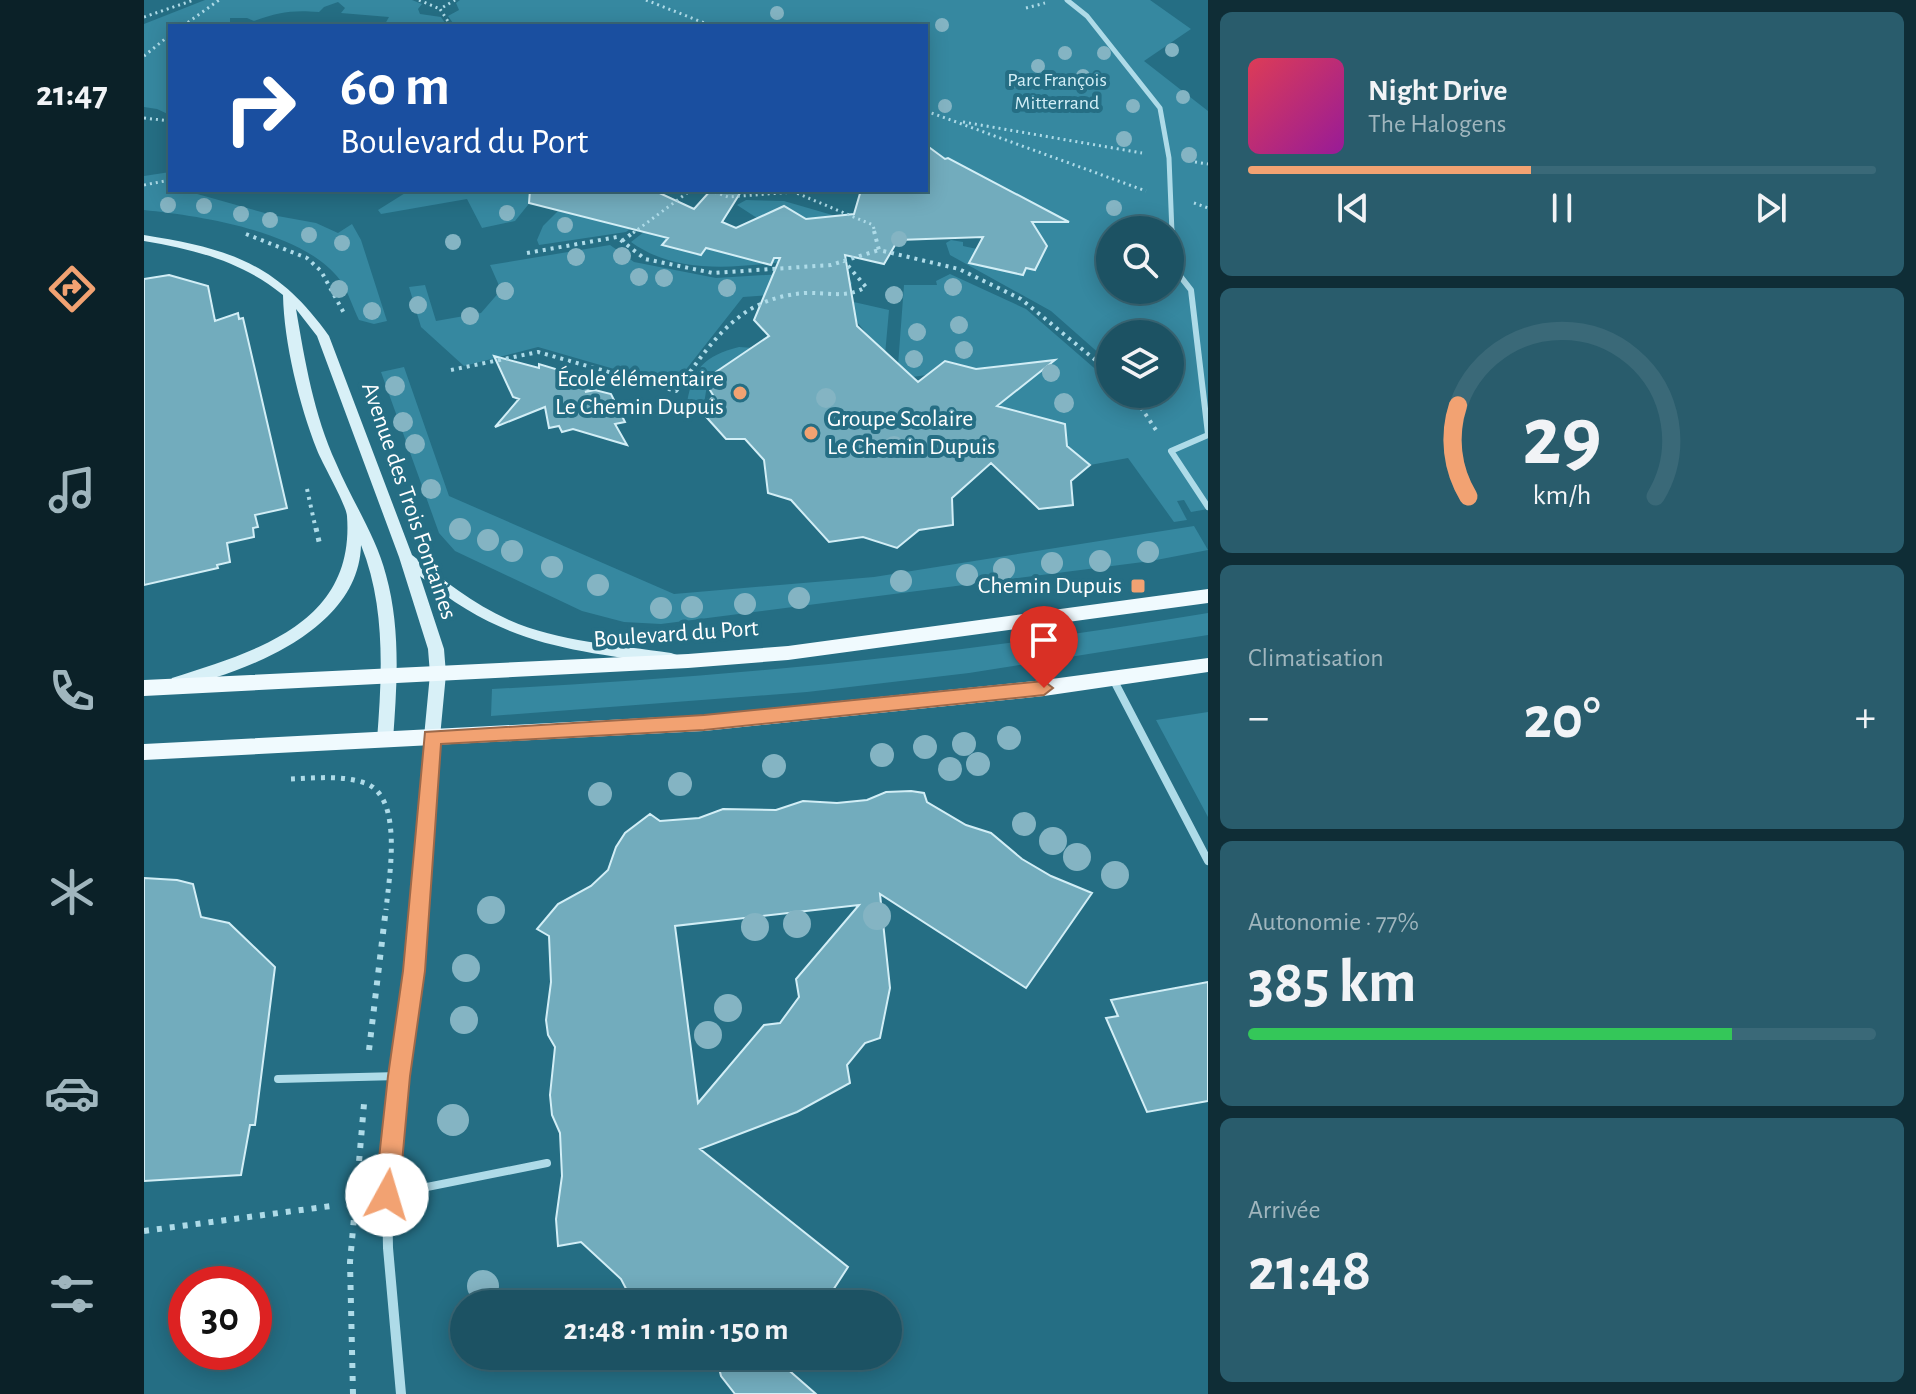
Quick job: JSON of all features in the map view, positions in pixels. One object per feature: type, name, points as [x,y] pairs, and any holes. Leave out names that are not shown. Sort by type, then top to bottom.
[{"type":"main road","name":"Boulevard du Port","points":[[149,687],[688,661],[910,638],[1208,596]]},
{"type":"main road","points":[[144,752],[704,723],[1044,688],[1208,665]]},
{"type":"street","points":[[1067,0],[1087,16],[1160,108],[1169,158],[1173,267],[1191,290],[1208,435],[1171,451],[1208,507]]},
{"type":"street","name":"Avenue des Trois Fontaines","points":[[144,238],[208,248],[264,274],[316,325],[327,344],[406,557],[436,649],[438,674],[432,737]]},
{"type":"street","points":[[288,296],[298,358],[321,444],[367,541],[380,580],[391,676],[385,740]]},
{"type":"street","points":[[149,687],[191,680],[237,664],[304,627],[326,607],[344,584],[354,550],[353,517]]},
{"type":"street","points":[[406,557],[454,596],[510,627],[549,639],[688,661]]},
{"type":"street","points":[[1113,678],[1208,861]]},
{"type":"street","points":[[401,1394],[388,1248],[387,1195],[414,971],[432,737]]},
{"type":"lane","points":[[278,1079],[399,1076]]},
{"type":"lane","points":[[387,1195],[547,1163]]},
{"type":"path","points":[[144,17],[194,0]]},
{"type":"path","points":[[186,24],[219,0]]},
{"type":"path","points":[[419,0],[440,9],[450,24]]},
{"type":"path","points":[[440,9],[455,0]]},
{"type":"path","points":[[646,0],[707,24]]},
{"type":"path","points":[[144,56],[168,37]]},
{"type":"path","points":[[928,112],[1145,190],[1208,208]]},
{"type":"path","points":[[144,118],[168,121]]},
{"type":"path","points":[[946,118],[1208,164]]},
{"type":"path","points":[[144,185],[168,180]]},
{"type":"path","points":[[622,241],[688,192]]},
{"type":"path","points":[[714,192],[728,197],[783,192]]},
{"type":"path","points":[[796,192],[873,225],[879,250]]},
{"type":"path","points":[[527,253],[617,237],[645,259],[713,273],[831,265],[879,250],[959,269],[1021,299],[1096,361]]},
{"type":"path","points":[[451,370],[538,352],[676,391],[697,363],[748,309],[766,299],[816,293],[849,297],[866,287],[844,261]]},
{"type":"path","points":[[1142,408],[1171,451]]},
{"type":"path","points":[[305,480],[321,554]]},
{"type":"path","points":[[280,779],[353,781],[376,788],[385,797],[389,808],[390,832],[380,964]]},
{"type":"path","points":[[144,1231],[331,1206]]},
{"type":"green space","points":[[205,0],[412,0],[422,4],[418,9],[420,14],[441,17],[446,24],[385,24],[389,17],[341,13],[345,8],[338,2],[319,12],[286,12],[254,21],[230,18],[230,24],[168,24],[168,114],[144,107],[144,24]]},
{"type":"green space","name":"Parc François Mitterrand","points":[[460,0],[1150,0],[1191,29],[1144,61],[1208,111],[1208,509],[1191,512],[1184,500],[1177,501],[1187,520],[1174,522],[1128,458],[1090,465],[1067,446],[1065,424],[1032,415],[1026,420],[992,410],[1026,383],[1005,366],[976,369],[945,361],[927,375],[897,379],[904,285],[937,285],[936,281],[950,274],[1026,309],[1096,370],[1096,408],[1184,408],[1184,320],[1096,320],[1096,351],[1051,311],[950,255],[946,243],[951,240],[977,249],[970,263],[1023,275],[1030,262],[980,175],[948,158],[945,160],[928,154],[928,24],[454,24],[448,16],[459,10],[456,3]]},
{"type":"green space","points":[[168,172],[168,192],[190,192],[272,215],[316,223],[338,233],[352,224],[361,240],[387,321],[374,324],[359,320],[340,280],[323,263],[302,249],[250,229],[144,210],[144,176]]},
{"type":"green space","points":[[407,192],[538,192],[515,221],[482,228],[467,199],[381,214],[378,210]]},
{"type":"green space","points":[[746,200],[784,201],[846,219],[809,259],[763,264],[694,265],[651,254],[631,242],[644,232],[668,238],[663,245],[701,255],[706,248],[806,219],[784,206],[757,218],[737,205]]},
{"type":"green space","points":[[565,204],[602,221],[620,211],[641,221],[626,232],[539,245],[537,240],[543,226]]},
{"type":"green space","points":[[610,245],[634,262],[716,278],[831,271],[846,274],[852,283],[850,289],[743,297],[673,386],[538,347],[464,366],[421,327],[409,287],[425,285],[436,321],[481,313],[501,290],[490,265]]},
{"type":"green space","points":[[836,298],[889,310],[885,355],[849,312]]},
{"type":"green space","points":[[739,347],[754,348],[718,371],[701,375],[707,385],[704,404],[687,403],[693,381],[702,365],[717,355]]},
{"type":"green space","points":[[404,367],[449,496],[674,594],[874,577],[1194,526],[1208,550],[1151,561],[661,624],[624,622],[582,611],[455,551],[439,533],[381,372]]},
{"type":"green space","points":[[1208,613],[1208,635],[969,673],[807,692],[491,716],[492,689],[672,678],[851,662],[1030,640]]},
{"type":"green space","points":[[1208,712],[1208,817],[1156,720]]},
{"type":"building","points":[[928,146],[945,159],[1069,222],[1032,222],[1047,246],[1035,270],[1026,268],[1023,275],[969,263],[983,237],[898,240],[884,264],[845,255],[857,326],[918,382],[945,361],[976,369],[1055,360],[997,406],[1065,424],[1067,446],[1090,465],[1071,481],[1073,505],[1039,509],[991,463],[952,498],[953,525],[919,530],[897,548],[863,537],[829,542],[791,500],[768,493],[764,460],[745,439],[726,439],[699,409],[713,395],[704,380],[769,336],[754,320],[780,258],[774,258],[771,265],[706,248],[701,255],[662,245],[668,238],[529,203],[530,192],[657,192],[694,209],[709,192],[741,192],[722,222],[736,228],[784,206],[806,219],[854,214],[860,192],[928,192]]},
{"type":"building","points":[[169,275],[208,286],[215,321],[238,313],[239,319],[243,318],[287,508],[255,515],[258,527],[253,528],[254,537],[227,543],[230,562],[217,565],[218,568],[144,585],[144,279]]},
{"type":"building","points":[[494,356],[539,368],[539,364],[605,384],[585,392],[595,390],[611,394],[625,422],[615,424],[627,445],[573,429],[562,432],[559,426],[549,428],[545,407],[495,427],[519,399],[513,397]]},
{"type":"building","points":[[886,792],[924,793],[927,802],[966,825],[991,833],[1022,859],[1051,876],[1092,893],[1026,988],[880,894],[890,988],[880,1038],[865,1043],[847,1065],[850,1083],[797,1112],[700,1149],[848,1267],[833,1290],[627,1290],[621,1279],[581,1242],[558,1246],[556,1219],[562,1176],[560,1133],[552,1115],[550,1095],[555,1047],[548,1035],[546,1020],[551,982],[549,936],[537,929],[558,904],[591,886],[608,870],[625,833],[650,814],[660,821],[699,818],[723,809],[776,810],[803,801],[837,803],[867,800]],"holes":[[[859,905],[796,979],[799,997],[780,1023],[764,1025],[698,1103],[675,926]]]},
{"type":"building","points":[[144,878],[193,884],[201,917],[229,923],[275,967],[255,1125],[250,1125],[241,1175],[144,1181]]},
{"type":"building","points":[[1208,982],[1208,1101],[1147,1112],[1106,1018],[1118,1016],[1111,1000]]},
{"type":"building","points":[[720,1370],[789,1370],[816,1394],[735,1394]]},
{"type":"place","name":"École élémentaire Le Chemin Dupuis","points":[[740,393]]},
{"type":"place","name":"Groupe Scolaire Le Chemin Dupuis","points":[[811,433]]},
{"type":"place","name":"Chemin Dupuis","points":[[1138,586]]},
{"type":"route","points":[[387,1195],[414,971],[432,737],[704,723],[1044,688]]}]
